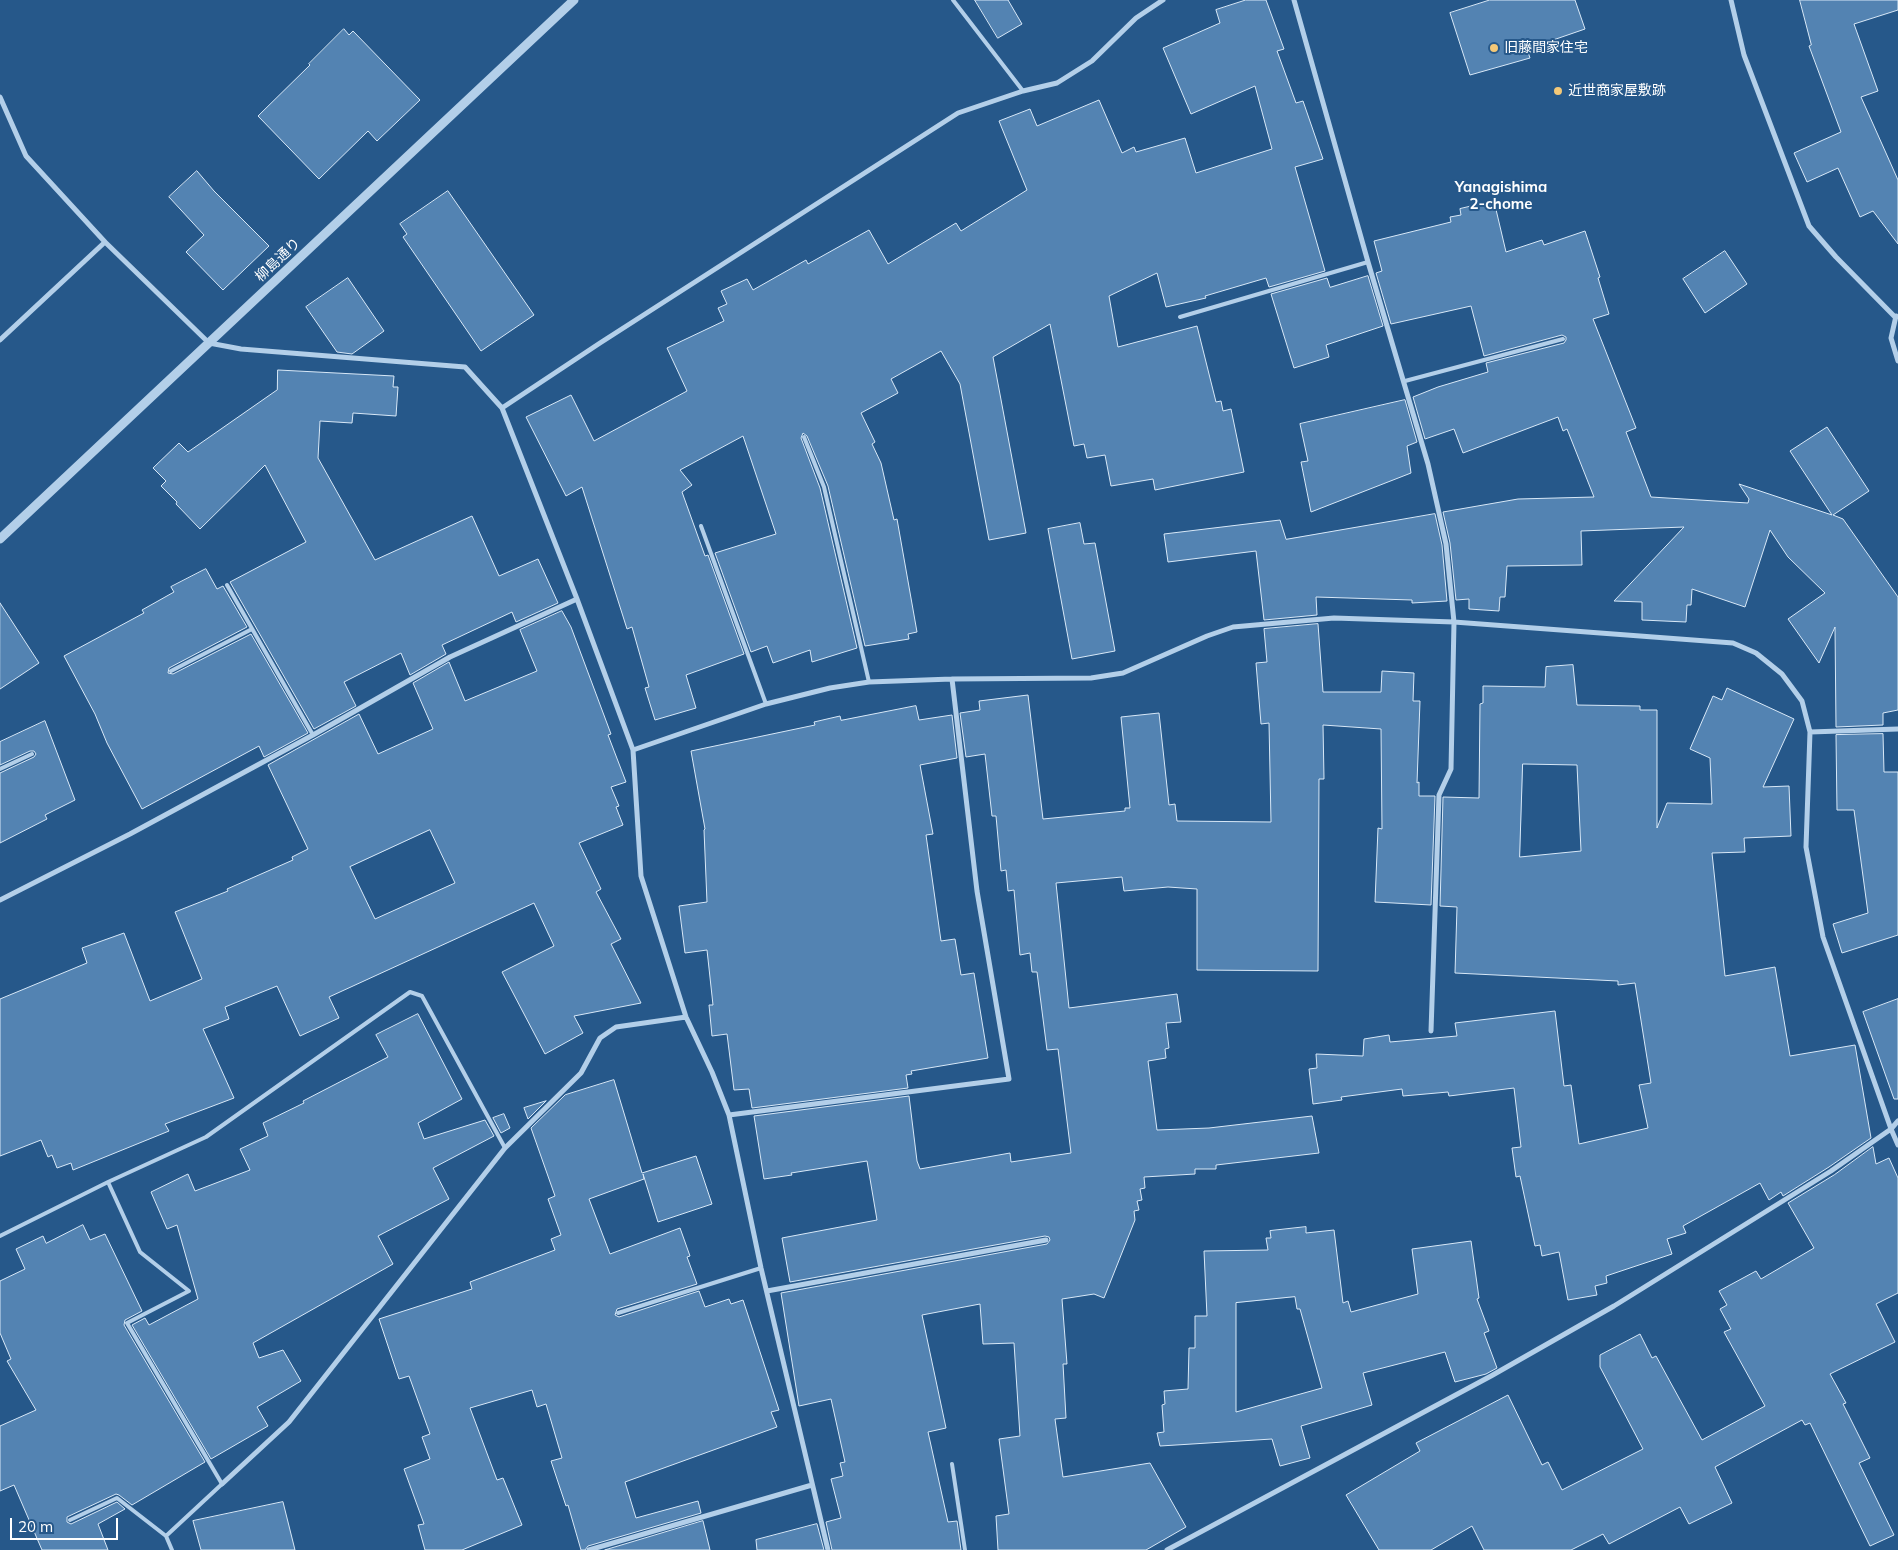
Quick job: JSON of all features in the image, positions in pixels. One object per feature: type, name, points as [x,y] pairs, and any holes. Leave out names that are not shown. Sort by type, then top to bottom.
[{"type":"street","name":"柳島通り","points":[[0,539],[574,0]]},
{"type":"street","points":[[502,408],[600,342],[958,113],[1022,91],[1057,83],[1092,61],[1136,18],[1163,0]]},
{"type":"street","points":[[1294,0],[1368,262],[1405,381],[1428,464],[1446,544],[1454,622],[1451,769],[1439,795],[1431,1031]]},
{"type":"street","points":[[1731,0],[1744,55],[1809,226],[1836,257],[1897,316],[1891,338],[1898,361]]},
{"type":"street","points":[[0,97],[26,156],[105,242],[209,343],[241,349],[465,367],[502,408],[577,599],[633,750],[641,876],[686,1017],[712,1072],[729,1115],[761,1268],[828,1550]]},
{"type":"street","points":[[0,340],[105,242]]},
{"type":"street","points":[[0,900],[130,834],[312,735],[450,656],[577,599]]},
{"type":"street","points":[[633,750],[766,704],[830,688],[869,682],[952,679],[1091,678],[1122,673],[1207,636],[1233,627],[1334,618],[1454,622],[1734,643],[1756,653],[1782,674],[1802,701],[1810,732],[1806,847],[1823,936],[1898,1145]]},
{"type":"street","points":[[729,1115],[1009,1079],[976,891],[952,679]]},
{"type":"street","points":[[1810,732],[1898,729]]},
{"type":"street","points":[[222,1484],[289,1422],[505,1148],[581,1073],[600,1038],[616,1026],[686,1017]]},
{"type":"street","points":[[1167,1550],[1491,1376],[1614,1306],[1831,1171],[1891,1129],[1898,1121]]},
{"type":"street","points":[[767,1291],[1046,1240]]},
{"type":"street","points":[[589,1550],[812,1484]]},
{"type":"lane","points":[[953,0],[1022,91]]},
{"type":"lane","points":[[1180,317],[1368,262]]},
{"type":"lane","points":[[1405,381],[1563,339]]},
{"type":"lane","points":[[804,437],[824,487],[869,682]]},
{"type":"lane","points":[[700,526],[766,704]]},
{"type":"lane","points":[[227,585],[312,735]]},
{"type":"lane","points":[[171,671],[252,629]]},
{"type":"lane","points":[[0,769],[32,754]]},
{"type":"lane","points":[[0,1236],[108,1182],[206,1137],[410,992],[422,996],[505,1148]]},
{"type":"lane","points":[[108,1182],[140,1252],[189,1291],[127,1323],[222,1484],[166,1536]]},
{"type":"lane","points":[[618,1313],[761,1268]]},
{"type":"lane","points":[[952,1464],[965,1550]]},
{"type":"lane","points":[[70,1520],[117,1498],[166,1536],[172,1550]]},
{"type":"building","points":[[975,0],[1008,0],[1022,24],[998,38]]},
{"type":"building","points":[[1246,0],[1266,0],[1284,49],[1277,51],[1296,103],[1303,101],[1323,159],[1295,167],[1325,271],[1269,287],[1266,278],[1205,296],[1206,298],[1166,307],[1157,273],[1109,296],[1118,347],[1197,326],[1216,402],[1221,401],[1223,411],[1231,409],[1244,472],[1155,490],[1153,479],[1111,486],[1105,455],[1087,458],[1084,444],[1074,446],[1050,324],[993,357],[1026,533],[989,540],[960,384],[941,351],[891,379],[898,393],[861,413],[875,442],[872,444],[881,463],[894,520],[897,519],[917,632],[908,634],[909,639],[865,646],[828,486],[807,436],[803,433],[801,438],[820,488],[857,648],[812,662],[810,650],[773,663],[767,646],[751,652],[715,553],[776,534],[743,436],[680,470],[692,485],[682,492],[705,556],[708,555],[744,654],[686,675],[696,708],[655,720],[645,688],[649,687],[632,627],[627,629],[582,487],[566,496],[526,417],[571,395],[594,441],[687,391],[667,348],[724,321],[718,308],[727,304],[721,291],[747,279],[753,290],[806,260],[808,264],[869,230],[888,264],[956,223],[961,231],[1027,190],[999,121],[1030,109],[1037,126],[1099,100],[1122,153],[1134,147],[1136,152],[1185,138],[1196,173],[1272,149],[1255,86],[1191,114],[1163,48],[1220,23],[1216,10]]},
{"type":"building","name":"旧藤間家住宅","points":[[1490,0],[1575,0],[1585,29],[1527,49],[1530,58],[1470,75],[1450,13]]},
{"type":"building","points":[[1800,0],[1898,0],[1898,10],[1854,24],[1878,91],[1861,97],[1898,180],[1898,244],[1873,211],[1860,217],[1838,168],[1807,182],[1794,153],[1841,132],[1809,46],[1811,45]]},
{"type":"building","points":[[344,29],[349,35],[353,31],[420,100],[377,141],[368,131],[319,179],[258,116]]},
{"type":"building","points":[[197,171],[214,191],[269,246],[223,290],[186,252],[204,235],[169,197]]},
{"type":"building","points":[[448,191],[534,315],[481,351],[403,237],[407,234],[400,224]]},
{"type":"building","points":[[1494,201],[1506,252],[1542,240],[1544,245],[1585,231],[1600,277],[1598,278],[1609,314],[1593,319],[1636,428],[1626,432],[1651,497],[1748,503],[1749,499],[1739,484],[1832,515],[1790,451],[1827,427],[1869,491],[1833,515],[1843,519],[1898,597],[1898,710],[1883,713],[1883,725],[1836,727],[1835,627],[1819,663],[1788,619],[1825,593],[1788,557],[1770,530],[1745,607],[1692,589],[1691,605],[1687,605],[1686,622],[1642,620],[1642,602],[1614,601],[1684,527],[1581,531],[1582,565],[1507,566],[1505,597],[1500,597],[1499,611],[1469,609],[1469,599],[1456,600],[1450,543],[1443,512],[1518,499],[1594,497],[1567,429],[1563,431],[1558,417],[1463,453],[1454,429],[1425,439],[1413,397],[1438,387],[1488,372],[1486,363],[1564,343],[1566,340],[1566,337],[1562,335],[1484,356],[1471,306],[1391,324],[1376,273],[1382,271],[1374,241],[1451,222],[1450,217],[1461,215],[1460,209]]},
{"type":"building","points":[[1725,251],[1747,284],[1705,313],[1683,279]]},
{"type":"building","points":[[1368,276],[1383,326],[1326,345],[1329,357],[1294,368],[1271,294],[1327,278],[1330,287]]},
{"type":"building","points":[[348,278],[384,331],[352,354],[337,352],[306,307]]},
{"type":"building","points":[[278,370],[394,376],[393,387],[398,387],[396,416],[353,413],[352,423],[320,421],[318,458],[375,560],[472,516],[499,576],[538,559],[558,603],[516,622],[512,612],[442,645],[446,654],[410,675],[401,653],[344,682],[356,706],[314,729],[230,582],[306,542],[265,465],[200,529],[161,486],[166,481],[153,468],[179,443],[188,452],[277,390]]},
{"type":"building","points":[[1405,400],[1417,442],[1407,446],[1411,473],[1311,512],[1301,462],[1308,461],[1300,424]]},
{"type":"building","points":[[1435,514],[1442,545],[1447,601],[1412,603],[1412,600],[1316,597],[1317,615],[1264,620],[1256,551],[1168,562],[1164,534],[1280,520],[1286,539]]},
{"type":"building","points":[[1080,523],[1084,544],[1095,543],[1115,651],[1072,659],[1048,529]]},
{"type":"building","points":[[206,569],[217,589],[223,586],[247,627],[169,668],[168,673],[173,674],[251,634],[308,733],[264,757],[259,746],[142,809],[64,656],[144,613],[142,610],[174,592],[171,587]]},
{"type":"building","points":[[0,603],[39,663],[0,689]]},
{"type":"building","points":[[562,611],[571,627],[611,734],[608,735],[626,782],[611,787],[619,806],[616,807],[623,825],[579,843],[601,889],[596,892],[621,939],[611,944],[641,1003],[574,1016],[583,1033],[545,1054],[502,972],[554,946],[534,903],[329,997],[339,1018],[300,1036],[277,986],[225,1007],[229,1019],[203,1029],[234,1098],[165,1124],[169,1131],[73,1170],[71,1163],[57,1168],[52,1155],[48,1157],[41,1140],[0,1156],[0,999],[87,963],[82,948],[124,933],[150,1001],[202,979],[175,912],[228,891],[227,889],[293,860],[292,857],[308,849],[268,765],[359,714],[378,754],[433,729],[413,683],[449,662],[465,701],[537,671],[520,630]],"holes":[[[430,830],[455,883],[375,919],[350,867]]]},
{"type":"building","points":[[1318,624],[1323,692],[1381,692],[1382,671],[1414,673],[1413,701],[1420,701],[1417,783],[1419,782],[1419,796],[1435,796],[1431,905],[1375,902],[1378,828],[1382,829],[1381,729],[1323,725],[1324,779],[1319,779],[1318,971],[1197,970],[1197,889],[1168,887],[1124,891],[1122,877],[1056,883],[1069,1008],[1177,994],[1181,1022],[1166,1023],[1169,1048],[1165,1049],[1166,1058],[1148,1061],[1157,1130],[1209,1128],[1312,1116],[1319,1153],[1216,1165],[1216,1169],[1195,1169],[1195,1174],[1144,1177],[1145,1188],[1140,1189],[1142,1200],[1137,1201],[1139,1210],[1134,1211],[1135,1220],[1104,1298],[1094,1294],[1062,1299],[1067,1364],[1063,1364],[1066,1418],[1055,1419],[1063,1477],[1150,1463],[1186,1527],[1146,1550],[998,1550],[996,1516],[1009,1514],[999,1439],[1020,1436],[1014,1343],[983,1344],[980,1304],[922,1315],[946,1428],[928,1432],[948,1522],[957,1521],[961,1550],[832,1550],[826,1522],[841,1518],[831,1479],[843,1476],[840,1463],[845,1462],[831,1399],[799,1406],[781,1293],[1047,1244],[1050,1240],[1049,1237],[1045,1236],[790,1282],[782,1238],[877,1220],[867,1161],[764,1179],[754,1116],[909,1096],[917,1161],[920,1169],[1010,1153],[1011,1162],[1071,1153],[1058,1049],[1047,1050],[1037,972],[1032,972],[1030,953],[1020,955],[1014,890],[1008,891],[1006,870],[1001,871],[996,816],[992,816],[985,754],[966,757],[960,713],[980,710],[979,701],[1028,695],[1043,819],[1125,811],[1125,808],[1130,808],[1121,717],[1159,713],[1169,805],[1175,804],[1177,821],[1271,822],[1269,723],[1261,724],[1256,663],[1267,662],[1264,629]]},
{"type":"building","points":[[1573,665],[1577,705],[1640,706],[1640,710],[1657,710],[1657,828],[1667,803],[1712,804],[1710,758],[1690,749],[1713,696],[1722,700],[1727,688],[1794,719],[1763,787],[1789,786],[1791,836],[1744,838],[1745,852],[1712,853],[1725,976],[1775,967],[1790,1056],[1855,1045],[1871,1138],[1783,1196],[1781,1192],[1769,1200],[1760,1183],[1683,1226],[1686,1233],[1667,1239],[1672,1254],[1606,1276],[1607,1283],[1595,1286],[1597,1295],[1568,1300],[1559,1252],[1542,1256],[1540,1245],[1535,1246],[1520,1176],[1516,1177],[1512,1148],[1521,1147],[1514,1088],[1449,1096],[1448,1092],[1403,1096],[1402,1089],[1341,1097],[1342,1100],[1313,1104],[1309,1069],[1317,1068],[1316,1054],[1363,1056],[1364,1039],[1389,1035],[1390,1042],[1457,1036],[1455,1023],[1555,1011],[1564,1086],[1571,1085],[1579,1144],[1648,1128],[1639,1085],[1651,1083],[1635,983],[1618,985],[1618,981],[1455,973],[1457,907],[1440,906],[1443,797],[1479,798],[1480,704],[1483,703],[1483,686],[1545,687],[1546,667]],"holes":[[[1523,764],[1577,765],[1581,851],[1520,857]]]},
{"type":"building","points":[[916,706],[919,720],[952,715],[957,758],[920,765],[933,834],[926,835],[941,941],[955,939],[961,975],[974,973],[988,1058],[911,1071],[912,1074],[906,1075],[908,1088],[752,1108],[749,1089],[734,1090],[727,1034],[712,1036],[709,1005],[713,1005],[707,950],[685,953],[679,906],[707,902],[705,829],[691,751],[815,725],[814,722],[840,716],[841,720]]},
{"type":"building","points":[[45,721],[75,800],[45,815],[47,819],[0,843],[0,773],[34,757],[36,754],[34,751],[30,751],[0,765],[0,742]]},
{"type":"building","points":[[1883,734],[1884,772],[1898,772],[1898,935],[1842,953],[1833,924],[1868,913],[1854,810],[1837,810],[1836,735]]},
{"type":"building","points":[[1898,999],[1898,1099],[1894,1099],[1863,1012]]},
{"type":"building","points":[[418,1014],[462,1099],[418,1123],[424,1139],[485,1120],[494,1136],[433,1168],[449,1199],[378,1236],[393,1264],[253,1343],[259,1358],[283,1350],[301,1381],[257,1407],[268,1426],[211,1459],[132,1325],[145,1318],[149,1325],[198,1299],[177,1225],[167,1229],[151,1192],[188,1174],[195,1191],[250,1170],[240,1149],[268,1136],[263,1123],[388,1057],[376,1035]]},
{"type":"building","points":[[614,1080],[642,1173],[696,1156],[712,1204],[658,1222],[643,1174],[644,1179],[589,1199],[610,1254],[680,1228],[690,1256],[687,1257],[697,1284],[617,1309],[615,1315],[619,1317],[699,1291],[705,1307],[729,1299],[731,1304],[743,1300],[779,1410],[771,1412],[777,1427],[625,1482],[636,1518],[698,1501],[701,1513],[588,1546],[585,1550],[581,1550],[568,1505],[566,1506],[551,1461],[562,1458],[546,1404],[537,1407],[532,1390],[470,1408],[497,1480],[503,1478],[522,1525],[462,1550],[425,1550],[418,1525],[424,1524],[404,1469],[430,1459],[422,1437],[430,1434],[409,1376],[399,1379],[379,1319],[472,1289],[470,1282],[555,1250],[551,1239],[561,1235],[548,1199],[555,1196],[531,1128],[565,1095]]},
{"type":"building","points":[[546,1101],[528,1119],[524,1108]]},
{"type":"building","points":[[504,1114],[510,1128],[501,1133],[493,1118]]},
{"type":"building","points":[[1873,1147],[1876,1164],[1889,1158],[1898,1178],[1898,1293],[1876,1304],[1895,1342],[1830,1374],[1846,1403],[1843,1404],[1870,1458],[1859,1463],[1894,1535],[1870,1546],[1810,1423],[1805,1425],[1802,1420],[1715,1467],[1732,1503],[1689,1524],[1680,1507],[1609,1544],[1603,1534],[1571,1550],[1484,1550],[1472,1526],[1431,1550],[1379,1550],[1346,1495],[1420,1451],[1416,1443],[1508,1395],[1542,1465],[1548,1462],[1562,1490],[1643,1449],[1600,1367],[1600,1355],[1640,1334],[1652,1358],[1656,1356],[1702,1440],[1765,1406],[1724,1332],[1731,1329],[1720,1309],[1727,1305],[1719,1291],[1756,1271],[1761,1279],[1814,1248],[1788,1203],[1834,1175]]},
{"type":"building","points":[[83,1225],[90,1240],[105,1234],[142,1311],[125,1320],[124,1325],[205,1462],[132,1505],[116,1494],[67,1517],[67,1522],[71,1524],[117,1502],[125,1509],[98,1524],[108,1550],[42,1550],[14,1485],[0,1491],[0,1426],[36,1410],[7,1361],[11,1359],[0,1333],[0,1281],[25,1269],[16,1249],[43,1236],[46,1243]]},
{"type":"building","points":[[1306,1227],[1306,1233],[1334,1230],[1343,1303],[1348,1301],[1351,1312],[1418,1294],[1412,1249],[1471,1241],[1479,1298],[1477,1299],[1489,1331],[1484,1333],[1497,1368],[1486,1374],[1455,1382],[1445,1352],[1363,1373],[1372,1405],[1301,1426],[1310,1458],[1280,1466],[1272,1439],[1160,1446],[1157,1433],[1164,1432],[1162,1405],[1165,1404],[1164,1391],[1188,1389],[1189,1348],[1195,1348],[1195,1316],[1207,1316],[1204,1251],[1268,1250],[1266,1238],[1271,1238],[1270,1231]],"holes":[[[1295,1297],[1297,1309],[1300,1309],[1322,1388],[1236,1412],[1236,1303]]]},
{"type":"building","points":[[283,1502],[295,1550],[201,1550],[193,1521]]},
{"type":"building","points":[[703,1521],[710,1550],[605,1550]]},
{"type":"building","points":[[817,1524],[824,1550],[757,1550],[756,1540]]},
{"type":"place","name":"旧藤間家住宅","points":[[1494,48]]},
{"type":"place","name":"近世商家屋敷跡","points":[[1558,91]]},
{"type":"district","name":"Yanagishima 2-chome","points":[[1501,196]]}]
